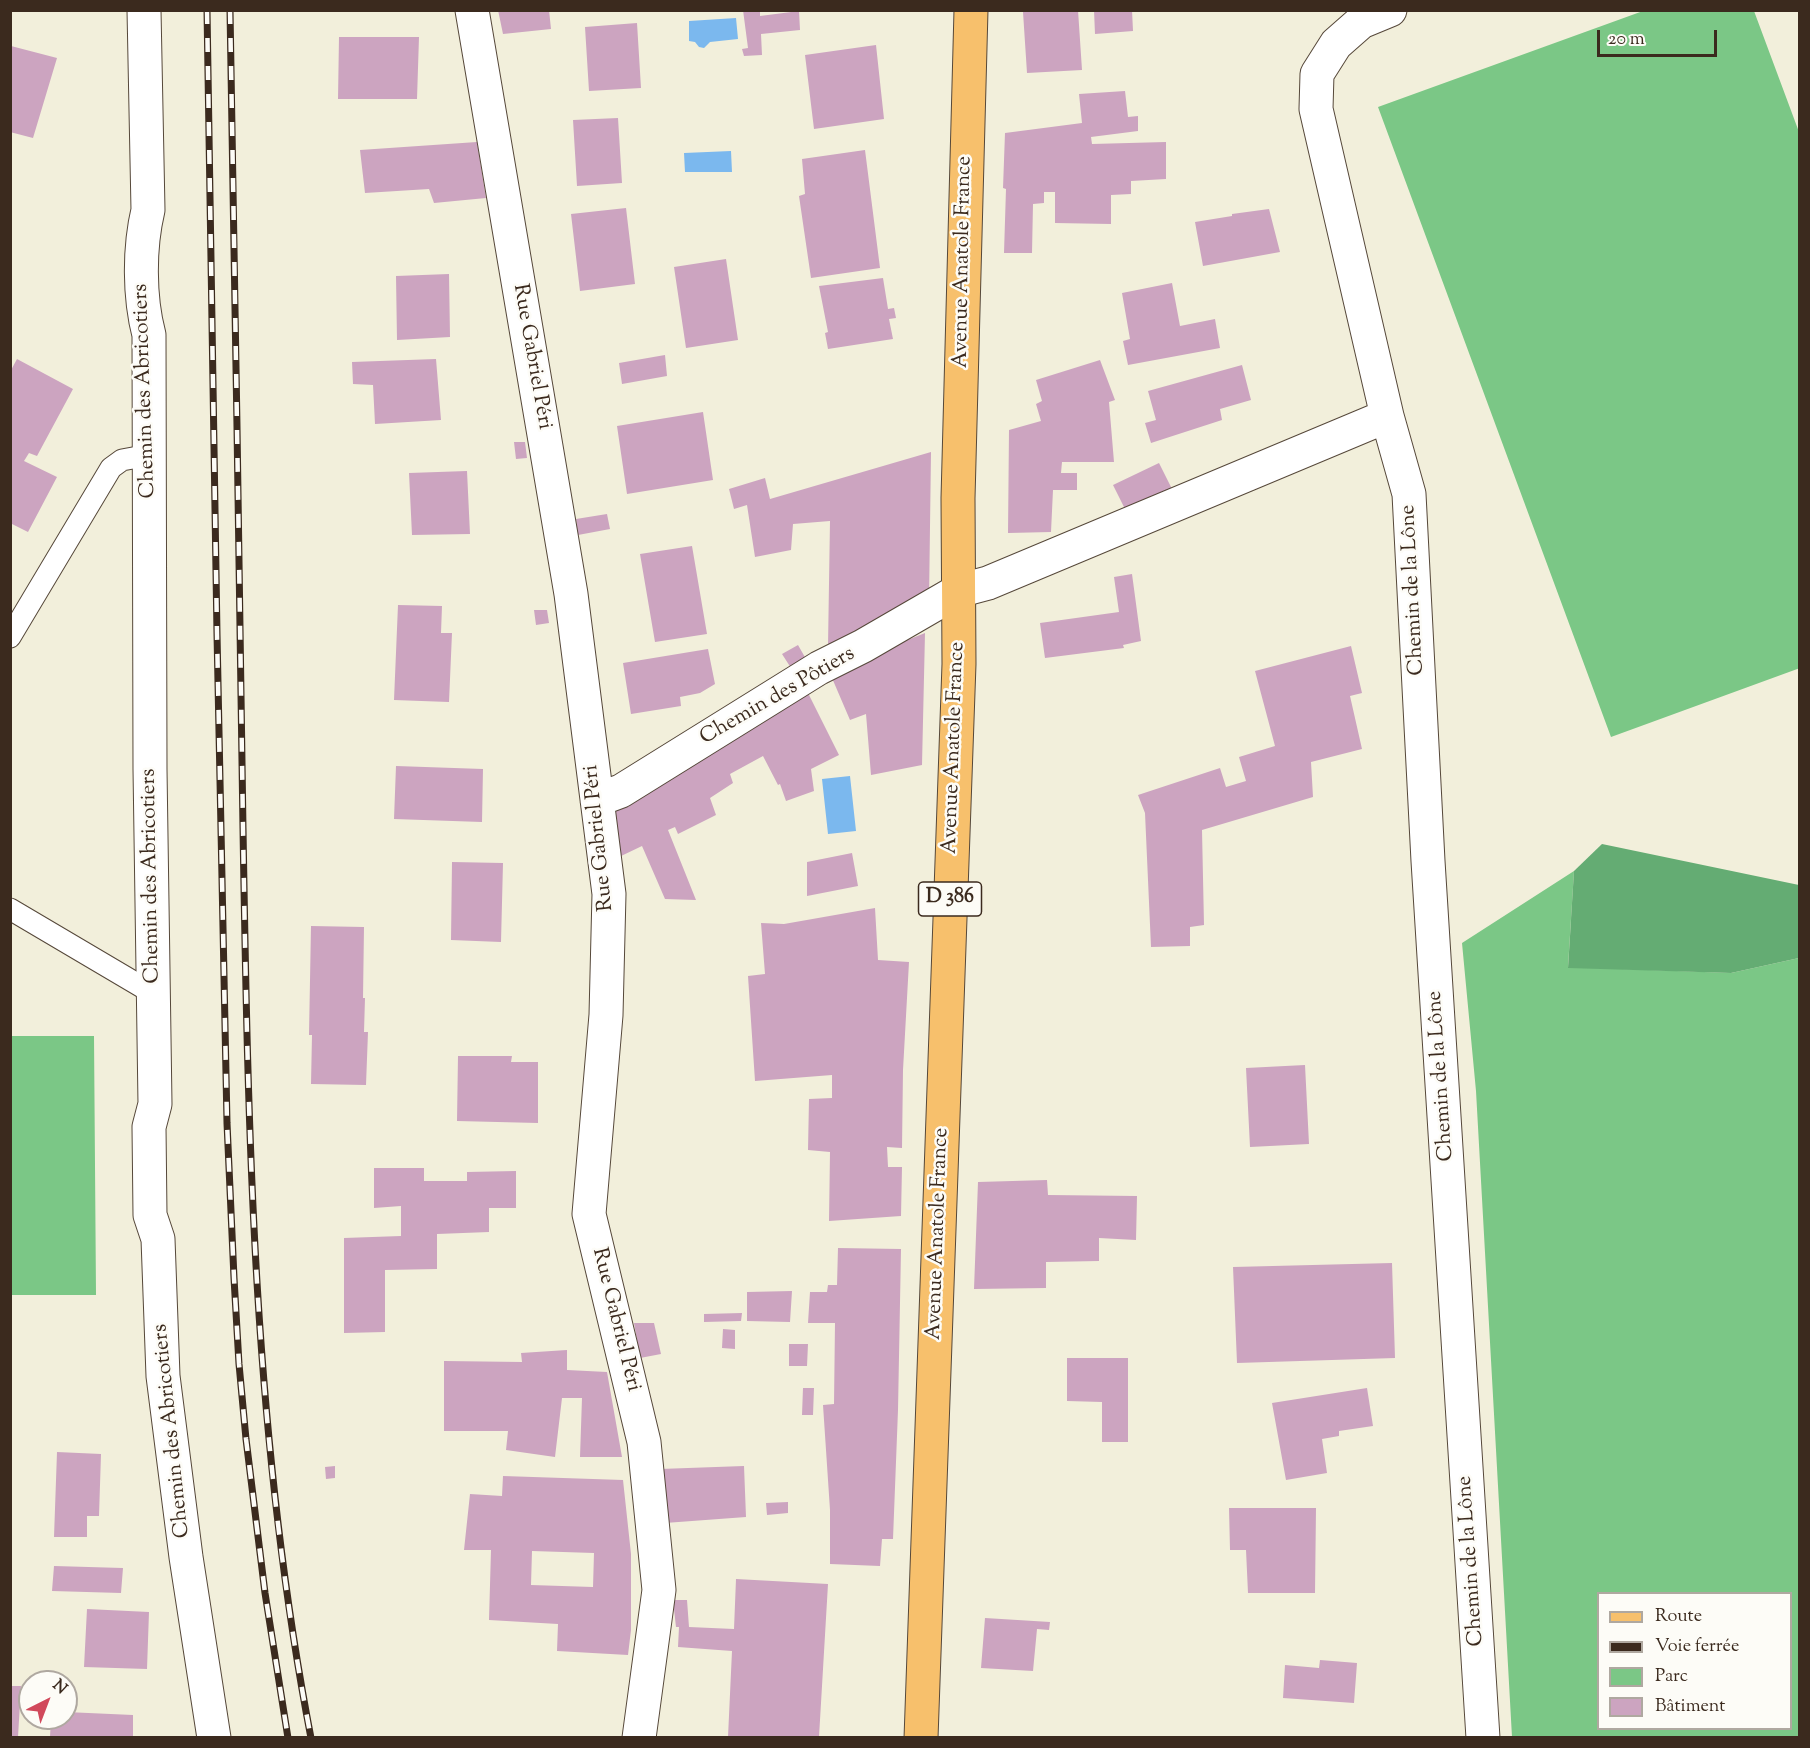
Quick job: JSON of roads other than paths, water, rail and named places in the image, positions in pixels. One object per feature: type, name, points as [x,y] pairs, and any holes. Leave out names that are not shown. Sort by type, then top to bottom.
[{"type":"main road","name":"Avenue Anatole France","points":[[921,1737],[958,688],[967,96],[971,10]]},
{"type":"street","name":"Chemin des Abricotiers","points":[[144,10],[148,210],[143,229],[142,267],[144,314],[149,335],[150,770],[155,1104],[149,1127],[150,1215],[158,1239],[164,1388],[186,1557],[214,1737]]},
{"type":"street","name":"Rue Gabriel Péri","points":[[472,10],[571,594],[609,894],[606,1015],[589,1214],[644,1442],[659,1590],[639,1737]]},
{"type":"street","name":"Chemin de la Lône","points":[[1389,10],[1360,22],[1336,44],[1317,74],[1316,109],[1387,416],[1409,494],[1428,861],[1483,1737]]},
{"type":"street","points":[[958,591],[988,584],[1387,416]]},
{"type":"street","name":"Chemin des Pôtiers","points":[[597,800],[621,791],[819,668],[863,646],[958,591]]},
{"type":"lane","points":[[10,637],[111,468],[122,460],[149,455]]},
{"type":"lane","points":[[10,909],[154,994]]},
{"type":"water","points":[[736,18],[738,39],[710,42],[704,48],[689,41],[689,21]]},
{"type":"water","points":[[731,151],[732,172],[685,172],[684,153]]},
{"type":"water","points":[[850,776],[856,831],[828,834],[822,779]]},
{"type":"railway","points":[[207,10],[227,1123],[234,1278],[246,1439],[265,1593],[288,1738]]},
{"type":"railway","points":[[230,10],[245,942],[251,1170],[265,1398],[277,1512],[292,1625],[311,1738]]}]
